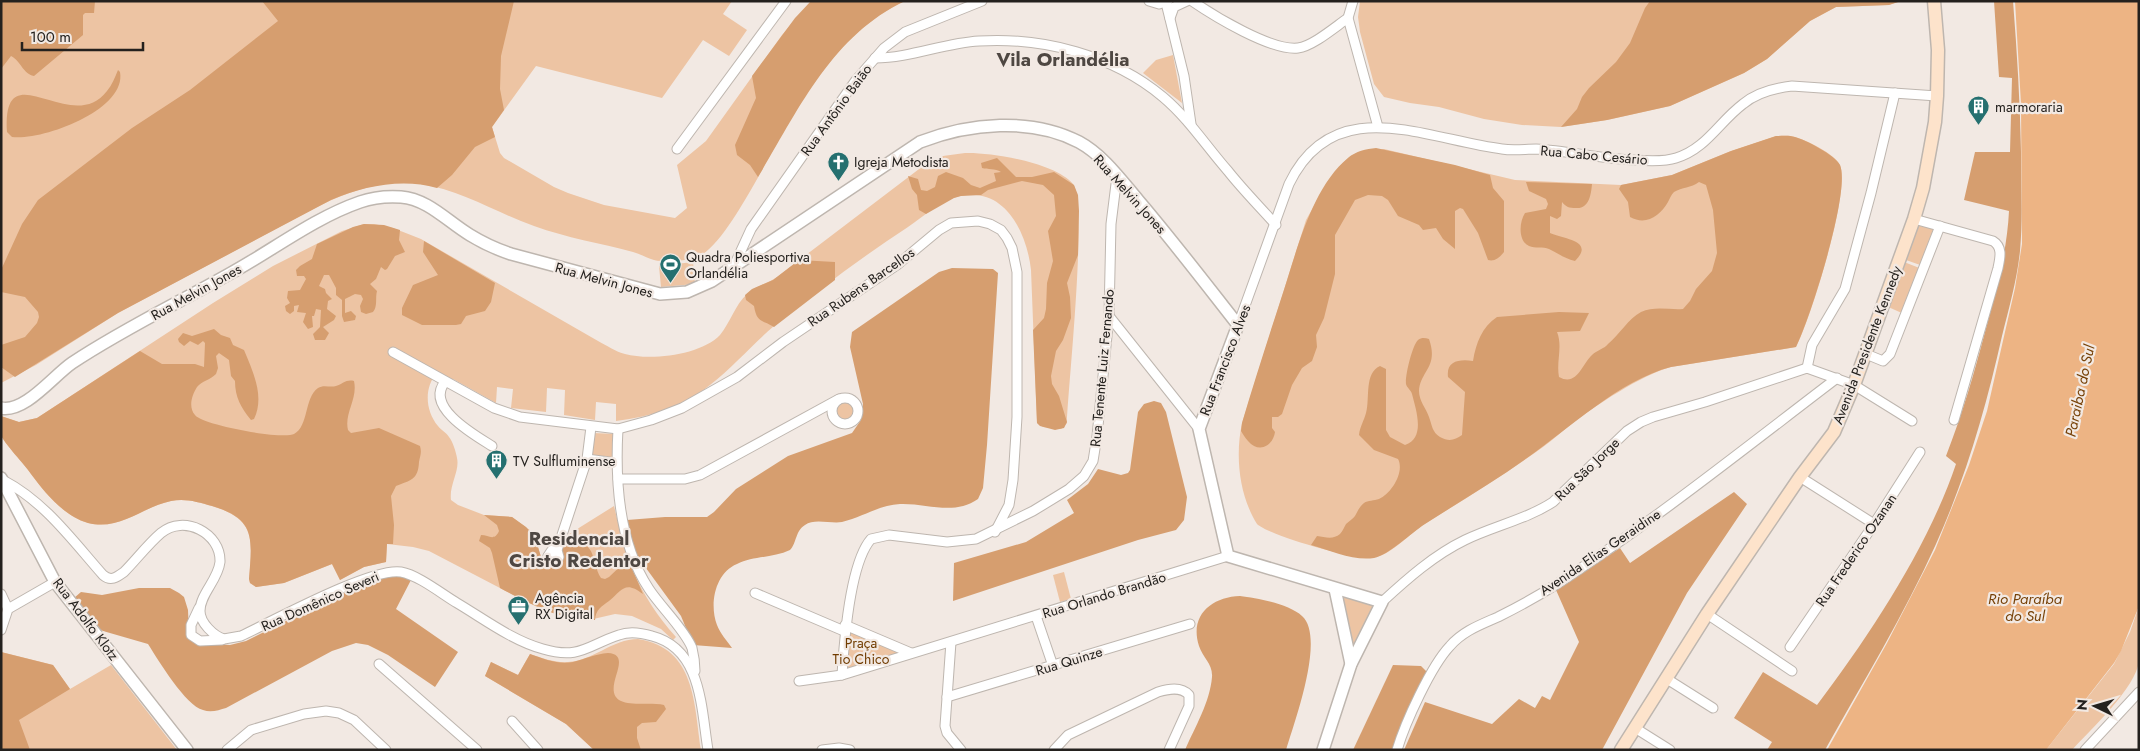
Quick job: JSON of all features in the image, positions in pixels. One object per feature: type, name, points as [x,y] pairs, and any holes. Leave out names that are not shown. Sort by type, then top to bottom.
[{"type":"main road","name":"Avenida Presidente Kennedy","points":[[1621,750],[1707,614],[1800,477],[1834,432],[1854,385],[1914,218],[1930,153],[1937,96],[1938,50],[1934,1]]},
{"type":"street","points":[[676,149],[786,1]]},
{"type":"street","name":"Rua Antônio Baião","points":[[734,267],[751,228],[856,80],[875,58],[895,38],[905,32],[982,1]]},
{"type":"street","points":[[1149,1],[1158,4],[1167,2],[1184,76],[1191,124]]},
{"type":"street","points":[[1170,21],[1170,14],[1174,7],[1187,1],[1192,2],[1263,40],[1291,48],[1303,47],[1311,43],[1348,18]]},
{"type":"street","points":[[1353,1],[1348,18],[1378,127]]},
{"type":"street","points":[[875,58],[890,58],[938,47],[979,41],[1025,40],[1044,43],[1096,58],[1140,80],[1163,97],[1191,124],[1228,171],[1276,225]]},
{"type":"street","name":"Rua Cabo Cesário","points":[[1276,225],[1298,166],[1315,148],[1336,136],[1356,129],[1378,127],[1402,129],[1503,149],[1536,149],[1636,160],[1670,159],[1698,147],[1744,103],[1774,89],[1792,86],[1937,96]]},
{"type":"street","points":[[1895,93],[1845,289],[1812,345],[1807,368],[1854,385],[1912,421]]},
{"type":"street","name":"Rua Melvin Jones","points":[[1,408],[18,407],[59,373],[100,345],[320,222],[358,203],[375,198],[390,196],[411,198],[432,209],[490,247],[511,254],[645,292],[660,294],[687,292],[705,285],[734,267],[920,142],[953,131],[990,125],[1036,129],[1055,133],[1080,142],[1090,149],[1118,176],[1160,225],[1238,325]]},
{"type":"street","name":"Rua Tenente Luiz Fernando","points":[[845,628],[861,555],[871,540],[889,536],[960,542],[976,539],[995,532],[1070,489],[1079,481],[1090,466],[1098,436],[1109,316],[1112,224],[1118,176]]},
{"type":"street","points":[[1914,218],[1995,242],[2000,249],[1998,268],[1954,420]]},
{"type":"street","name":"Rua Rubens Barcellos","points":[[393,352],[494,408],[520,417],[618,429],[666,415],[721,387],[783,342],[897,265],[946,225],[964,221],[985,223],[1001,230],[1007,238],[1014,254],[1017,272],[1017,417],[1013,480],[1008,505],[995,532]]},
{"type":"street","name":"Rua Francisco Alves","points":[[1228,556],[1199,429],[1276,225]]},
{"type":"street","points":[[1866,354],[1883,361],[1890,354],[1940,226]]},
{"type":"street","points":[[1109,316],[1199,429]]},
{"type":"street","name":"Rua São Jorge","points":[[1382,602],[1406,580],[1451,548],[1465,540],[1542,510],[1553,502],[1622,435],[1641,422],[1807,368]]},
{"type":"street","name":"Avenida Elias Geraidine","points":[[1397,750],[1431,673],[1444,652],[1456,640],[1477,626],[1563,580],[1675,501],[1837,378]]},
{"type":"street","points":[[445,382],[442,387],[441,396],[449,415],[458,424],[492,446]]},
{"type":"street","points":[[618,480],[673,479],[700,475],[839,399]]},
{"type":"street","points":[[557,550],[587,460],[591,427]]},
{"type":"street","points":[[618,429],[616,463],[626,532],[648,588],[686,638],[693,654],[708,750]]},
{"type":"street","name":"Rua Frederico Ozanan","points":[[1790,647],[1874,524],[1920,452]]},
{"type":"street","points":[[587,460],[616,463]]},
{"type":"street","points":[[1800,477],[1874,524]]},
{"type":"street","name":"Rua Adolfo Klotz","points":[[2,479],[55,582],[187,750]]},
{"type":"street","name":"Rua Domênico Severi","points":[[2,479],[41,505],[103,575],[109,579],[116,578],[124,572],[165,530],[184,526],[204,532],[216,542],[220,556],[217,574],[191,625],[191,636],[200,641],[241,636],[365,578],[380,573],[396,572],[410,575],[504,631],[543,649],[561,653],[579,652],[618,635],[629,633],[658,637],[678,650],[686,658],[693,671],[697,688]]},
{"type":"street","points":[[1228,556],[1382,602],[1351,664],[1323,750]]},
{"type":"street","name":"Rua Orlando Brandão","points":[[799,681],[842,675],[1228,556]]},
{"type":"street","points":[[1,630],[8,609],[55,582]]},
{"type":"street","points":[[1335,589],[1351,664]]},
{"type":"street","points":[[755,593],[910,653]]},
{"type":"street","points":[[1,594],[8,609]]},
{"type":"street","points":[[203,601],[200,612],[203,621],[214,634],[224,639]]},
{"type":"street","points":[[1707,614],[1792,671]]},
{"type":"street","points":[[1036,616],[1052,666]]},
{"type":"street","name":"Rua Quinze","points":[[947,697],[1190,624]]},
{"type":"street","points":[[842,675],[845,628]]},
{"type":"street","points":[[678,650],[686,650],[686,638]]},
{"type":"street","points":[[951,642],[946,730],[962,750]]},
{"type":"street","points":[[379,664],[477,750]]},
{"type":"street","points":[[1667,678],[1713,708]]},
{"type":"street","points":[[1054,750],[1068,735],[1163,691],[1178,689],[1186,691],[1190,699],[1189,706],[1169,750]]},
{"type":"street","points":[[2085,750],[2139,692]]},
{"type":"street","points":[[227,750],[251,730],[304,714],[326,711],[343,714],[354,720],[386,750]]},
{"type":"street","points":[[512,721],[538,750]]},
{"type":"street","points":[[1634,728],[1670,750]]},
{"type":"street","points":[[822,750],[839,748],[850,750]]},
{"type":"green space","points":[[1,1],[732,1],[723,14],[747,30],[729,56],[703,40],[662,98],[536,66],[492,127],[500,153],[504,158],[554,187],[604,205],[675,218],[687,208],[677,165],[706,141],[782,35],[811,1],[905,1],[878,16],[855,35],[834,57],[798,108],[729,226],[706,252],[699,256],[677,261],[654,260],[633,252],[546,230],[520,221],[465,196],[436,187],[408,183],[381,185],[353,192],[315,208],[118,313],[36,365],[1,383]]},
{"type":"green space","points":[[1360,1],[1901,1],[1889,5],[1836,7],[1810,21],[1767,59],[1744,73],[1670,106],[1607,120],[1561,127],[1522,125],[1484,119],[1439,107],[1384,97],[1374,84],[1360,32],[1358,17]]},
{"type":"green space","points":[[1173,55],[1182,103],[1143,73],[1156,60]]},
{"type":"green space","points":[[1776,136],[1795,137],[1813,144],[1826,152],[1840,165],[1842,179],[1835,227],[1819,285],[1796,347],[1671,367],[1632,384],[1605,400],[1528,457],[1423,525],[1388,552],[1376,557],[1352,556],[1315,547],[1279,535],[1257,524],[1246,501],[1240,475],[1239,449],[1242,423],[1306,220],[1328,181],[1349,157],[1361,151],[1384,149],[1515,180],[1621,185],[1672,175],[1731,151]]},
{"type":"green space","points":[[965,153],[990,154],[1022,160],[1053,170],[1073,184],[1077,198],[1079,224],[1078,258],[1067,423],[1061,429],[1043,427],[1037,423],[1031,270],[1025,241],[1011,215],[1001,205],[990,198],[976,195],[953,198],[932,209],[857,262],[790,313],[710,385],[688,400],[666,410],[642,417],[616,421],[616,404],[596,402],[595,420],[564,415],[565,390],[547,388],[546,412],[511,408],[513,389],[497,387],[496,403],[453,379],[445,380],[437,372],[433,378],[428,392],[431,413],[438,426],[450,439],[458,463],[451,500],[458,505],[484,515],[512,517],[531,531],[535,537],[541,557],[549,563],[560,561],[566,536],[614,506],[629,560],[636,576],[652,606],[676,637],[673,640],[661,629],[632,616],[615,614],[589,620],[559,615],[525,601],[429,551],[413,547],[387,544],[386,562],[364,567],[340,580],[332,564],[284,583],[256,587],[250,583],[249,579],[251,552],[248,532],[244,524],[226,511],[197,502],[181,500],[160,504],[110,524],[100,525],[79,520],[63,509],[42,489],[1,435],[1,416],[19,422],[37,418],[273,266],[342,231],[364,224],[393,228],[421,239],[618,352],[648,357],[688,352],[712,342],[720,335],[739,303],[751,291],[777,277],[923,166],[943,156]]},
{"type":"green space","points":[[1918,224],[1935,230],[1923,266],[1906,260]]},
{"type":"green space","points":[[693,262],[695,284],[661,287],[659,266]]},
{"type":"green space","points":[[1904,262],[1922,269],[1904,314],[1886,306]]},
{"type":"green space","points":[[845,401],[852,404],[855,411],[852,418],[845,421],[838,418],[835,411],[838,404]]},
{"type":"green space","points":[[593,433],[616,434],[614,460],[591,458]]},
{"type":"green space","points":[[1064,572],[1071,599],[1060,602],[1053,575]]},
{"type":"green space","points":[[1335,589],[1382,602],[1351,664]]},
{"type":"green space","points":[[2139,606],[2139,661],[2130,683],[2111,708],[2072,750],[2046,750],[2114,664],[2130,632]]},
{"type":"green space","name":"Praça Tio Chico","points":[[847,629],[904,653],[845,672]]},
{"type":"green space","points":[[638,639],[657,644],[671,654],[682,666],[689,681],[693,697],[701,750],[594,750],[566,724],[485,676],[491,662],[518,675],[530,654],[553,661],[577,661],[620,642]]},
{"type":"green space","points":[[1,652],[53,665],[70,689],[111,665],[177,750],[1,750]]},
{"type":"shaded area","points":[[1,1],[95,1],[94,13],[85,13],[83,15],[83,35],[34,76],[27,73],[11,56],[1,69]]},
{"type":"shaded area","points":[[262,1],[514,1],[501,56],[500,89],[504,110],[492,127],[495,137],[475,147],[452,175],[437,188],[410,184],[383,185],[370,187],[331,200],[118,313],[15,377],[1,367],[1,345],[25,337],[37,323],[39,317],[38,312],[25,297],[1,292],[1,270],[22,224],[38,200],[132,128],[190,90],[278,21]]},
{"type":"shaded area","points":[[811,1],[905,1],[879,16],[856,34],[837,55],[819,77],[758,177],[750,165],[737,155],[735,145],[756,98],[752,76],[795,18]]},
{"type":"shaded area","points":[[1650,1],[1901,1],[1889,5],[1836,7],[1810,21],[1767,59],[1744,73],[1670,106],[1607,120],[1561,127],[1577,109],[1582,97],[1589,88],[1616,62],[1630,43],[1645,8]]},
{"type":"shaded area","points":[[1994,1],[2013,1],[2021,133],[2021,239],[2019,262],[2012,294],[1974,442],[1947,519],[1924,570],[1883,648],[1825,750],[1767,750],[1772,742],[1734,718],[1763,672],[1817,705],[1877,620],[1914,558],[1930,527],[1956,464],[1946,456],[1977,363],[2000,272],[2008,226],[2009,211],[1964,200],[1975,152],[2010,152],[2012,78],[1999,77]]},
{"type":"shaded area","points":[[118,70],[120,72],[119,86],[110,99],[97,110],[80,120],[43,134],[26,137],[12,137],[7,132],[8,108],[15,97],[27,95],[75,106],[92,103],[107,91]]},
{"type":"shaded area","points":[[1776,136],[1795,137],[1826,153],[1840,165],[1842,179],[1835,227],[1819,284],[1796,347],[1671,367],[1633,382],[1596,406],[1515,467],[1425,524],[1380,556],[1366,559],[1359,558],[1342,555],[1311,545],[1317,536],[1332,538],[1340,534],[1362,505],[1384,496],[1396,482],[1400,470],[1398,459],[1374,450],[1359,435],[1366,413],[1370,380],[1375,369],[1380,366],[1386,369],[1386,430],[1390,437],[1405,445],[1416,436],[1417,430],[1416,408],[1406,380],[1413,348],[1421,338],[1429,339],[1432,356],[1420,384],[1420,398],[1434,431],[1446,440],[1462,435],[1465,392],[1448,377],[1449,367],[1458,361],[1473,361],[1480,336],[1497,317],[1559,312],[1589,313],[1580,331],[1557,332],[1559,338],[1559,377],[1570,379],[1575,377],[1592,355],[1606,346],[1641,312],[1656,309],[1683,309],[1690,301],[1696,289],[1712,271],[1717,253],[1713,210],[1706,185],[1699,182],[1674,192],[1665,207],[1657,215],[1647,220],[1636,220],[1630,217],[1628,202],[1619,189],[1621,185],[1672,175],[1731,151]]},
{"type":"shaded area","points":[[1376,148],[1455,165],[1490,175],[1493,188],[1504,201],[1504,252],[1495,260],[1488,260],[1478,233],[1463,209],[1460,208],[1455,211],[1455,249],[1443,239],[1436,228],[1423,230],[1419,225],[1398,216],[1388,200],[1382,196],[1368,195],[1355,200],[1335,235],[1335,274],[1324,318],[1316,335],[1317,347],[1312,361],[1302,368],[1292,385],[1282,414],[1278,417],[1272,417],[1274,437],[1265,447],[1261,448],[1252,445],[1241,431],[1242,423],[1305,225],[1323,187],[1335,171],[1354,154]]},
{"type":"shaded area","points":[[997,158],[1016,177],[1032,177],[1054,172],[1074,185],[1078,195],[1078,255],[1067,283],[1071,318],[1063,340],[1056,351],[1051,376],[1052,384],[1059,396],[1067,422],[1064,428],[1055,430],[1040,426],[1037,423],[1033,330],[1044,318],[1046,309],[1047,283],[1053,261],[1048,231],[1056,216],[1054,195],[1043,185],[1022,181],[988,190],[981,195],[954,198],[926,214],[919,210],[917,195],[912,189],[908,176],[918,179],[921,190],[927,191],[935,187],[938,176],[946,172],[963,178],[971,185],[980,188],[996,181],[994,173],[1001,172],[982,168],[981,163]]},
{"type":"shaded area","points":[[1526,182],[1592,184],[1587,204],[1580,208],[1574,208],[1566,206],[1562,202],[1561,216],[1557,219],[1550,216],[1550,233],[1575,241],[1582,249],[1575,261],[1547,248],[1525,244],[1521,236],[1521,226],[1525,213],[1546,209],[1548,204],[1546,199],[1529,191]]},
{"type":"shaded area","points":[[364,224],[384,225],[400,230],[399,240],[405,252],[395,256],[387,269],[385,270],[381,267],[376,279],[370,284],[377,291],[373,312],[366,314],[361,312],[360,306],[363,299],[361,295],[355,294],[345,299],[345,313],[351,311],[356,316],[355,320],[344,322],[342,300],[336,295],[336,288],[329,275],[324,275],[319,286],[325,289],[332,299],[328,301],[327,309],[336,316],[334,320],[323,327],[329,333],[325,340],[315,340],[313,334],[320,327],[321,310],[316,309],[314,316],[312,316],[313,327],[308,329],[303,322],[306,313],[297,312],[299,305],[294,306],[294,311],[290,314],[286,311],[285,306],[290,303],[287,298],[288,291],[300,290],[306,279],[304,276],[297,276],[296,270],[312,259],[317,244],[353,227]]},
{"type":"shaded area","points":[[424,241],[495,283],[491,302],[485,311],[466,316],[461,324],[456,325],[422,325],[402,315],[402,308],[413,285],[438,275],[423,252]]},
{"type":"shaded area","points":[[799,260],[835,262],[835,280],[774,327],[758,318],[754,306],[746,300],[745,295],[752,289],[773,280]]},
{"type":"shaded area","points":[[952,268],[993,269],[998,273],[987,445],[983,488],[978,499],[969,504],[950,508],[910,504],[892,505],[842,522],[809,523],[799,530],[790,550],[743,561],[729,568],[723,574],[714,599],[715,617],[720,631],[732,648],[693,645],[681,616],[635,553],[627,520],[665,517],[707,517],[736,489],[788,456],[852,433],[861,420],[863,404],[850,347],[852,332],[939,272]]},
{"type":"shaded area","points":[[214,329],[221,335],[230,338],[233,345],[244,350],[258,393],[257,410],[254,419],[251,420],[237,397],[229,360],[219,353],[216,356],[218,368],[216,374],[199,385],[192,397],[191,405],[193,412],[201,419],[226,427],[260,433],[275,435],[294,434],[302,425],[310,398],[318,388],[322,386],[332,387],[347,381],[354,381],[355,388],[347,424],[348,430],[351,433],[379,428],[420,446],[421,454],[415,476],[410,481],[396,486],[391,496],[394,525],[393,544],[387,544],[386,562],[364,567],[340,580],[332,564],[284,583],[256,587],[250,583],[249,579],[251,552],[248,532],[244,524],[237,517],[212,506],[181,500],[160,504],[110,524],[100,525],[79,520],[63,509],[42,489],[1,435],[1,416],[19,422],[37,418],[140,351],[162,364],[195,364],[204,367],[205,343],[203,341],[198,345],[190,341],[184,346],[178,339],[183,333],[192,336]]},
{"type":"shaded area","points":[[1154,401],[1161,403],[1166,412],[1187,497],[1184,520],[1176,530],[1138,540],[953,601],[954,563],[1026,542],[1074,513],[1067,500],[1088,484],[1098,469],[1121,475],[1128,473],[1138,412],[1144,404]]},
{"type":"shaded area","points":[[1734,492],[1747,504],[1687,593],[1602,750],[1404,750],[1425,702],[1492,724],[1519,699],[1535,708],[1542,696],[1550,700],[1579,642],[1556,590],[1620,548],[1630,563]]},
{"type":"shaded area","points":[[484,515],[512,517],[526,527],[535,537],[541,557],[549,563],[561,557],[563,547],[567,543],[584,544],[592,552],[601,578],[609,577],[628,559],[643,594],[632,588],[624,588],[599,609],[595,620],[583,620],[558,615],[522,600],[500,588],[490,548],[479,541],[481,535],[493,537],[499,531],[497,525]]},
{"type":"shaded area","points":[[395,575],[411,580],[396,609],[458,652],[435,687],[388,655],[368,645],[356,643],[332,651],[226,708],[212,711],[196,707],[181,692],[148,644],[103,631],[89,622],[74,598],[81,592],[102,595],[139,588],[170,588],[184,597],[188,610],[189,635],[195,643],[230,645],[246,641],[368,580]]},
{"type":"shaded area","points":[[1240,596],[1264,600],[1289,608],[1302,616],[1309,627],[1311,642],[1310,661],[1301,701],[1286,750],[1185,750],[1205,705],[1212,677],[1211,668],[1199,646],[1197,625],[1205,610],[1212,604],[1230,597]]},
{"type":"shaded area","points":[[1,652],[53,665],[70,689],[19,720],[30,750],[1,750]]},
{"type":"shaded area","points":[[608,653],[616,655],[619,660],[614,689],[615,696],[625,702],[664,705],[666,709],[656,722],[642,723],[637,727],[637,738],[641,750],[594,750],[566,724],[485,676],[491,662],[518,675],[530,654],[552,661],[568,663]]},
{"type":"shaded area","points":[[1393,665],[1421,666],[1427,672],[1394,750],[1353,750]]},
{"type":"water","name":"Rio Paraíba do Sul","points":[[2015,1],[2139,1],[2139,606],[2121,651],[2114,663],[2046,750],[1827,750],[1887,643],[1935,550],[1969,465],[1987,411],[2015,288],[2022,244],[2021,104]]},
{"type":"place","name":"marmoraria","points":[[1979,126]]},
{"type":"place","name":"Igreja Metodista","points":[[838,181]]},
{"type":"place","name":"Quadra Poliesportiva Orlandélia","points":[[670,284]]},
{"type":"place","name":"TV Sulfluminense","points":[[497,480]]},
{"type":"place","name":"Agência RX Digital","points":[[519,625]]},
{"type":"district","name":"Vila Orlandélia","points":[[1063,59]]},
{"type":"district","name":"Residencial Cristo Redentor","points":[[579,549]]},
{"type":"water label","name":"Paraiba do Sul","points":[[2080,391]]}]
